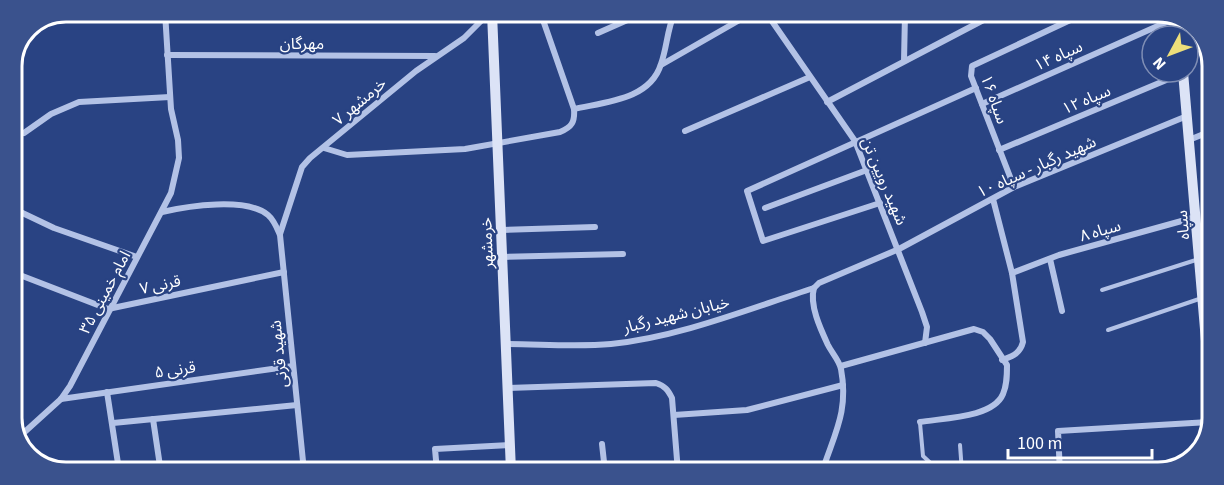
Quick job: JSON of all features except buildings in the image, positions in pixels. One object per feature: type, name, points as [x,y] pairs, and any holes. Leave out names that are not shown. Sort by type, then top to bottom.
[{"type":"street","points":[[24,133],[51,114],[79,102],[170,97],[166,22]]},
{"type":"street","name":"خرمشهر ۷","points":[[280,235],[302,167],[310,158],[436,56],[464,38],[481,22]]},
{"type":"street","name":"خرمشهر","points":[[490,22],[511,462]]},
{"type":"street","points":[[324,148],[346,155],[465,149],[568,129],[575,118],[574,109],[544,22]]},
{"type":"street","points":[[598,33],[623,22]]},
{"type":"street","points":[[661,65],[670,22]]},
{"type":"street","points":[[574,109],[627,97],[642,90],[661,65],[736,22]]},
{"type":"street","name":"شهید رویین تن","points":[[773,22],[855,141],[899,249],[927,327],[925,343]]},
{"type":"street","points":[[904,62],[905,22]]},
{"type":"street","points":[[827,102],[904,62],[973,22]]},
{"type":"street","name":"سپاه ۱۶","points":[[1014,187],[970,71],[975,63],[1066,22]]},
{"type":"street","name":"سپاه ۱۴","points":[[982,104],[1164,23]]},
{"type":"street","name":"مهرگان","points":[[168,55],[436,56]]},
{"type":"street","points":[[685,131],[810,76]]},
{"type":"street","name":"سپاه ۱۲","points":[[999,150],[1157,84]]},
{"type":"street","name":"سپاه","points":[[1184,84],[1202,273]]},
{"type":"street","points":[[880,203],[763,241],[747,191],[976,88]]},
{"type":"street","name":"امام خمینی ۳۵","points":[[25,432],[61,399],[70,386],[108,309],[171,193],[179,158],[170,97]]},
{"type":"street","name":"شهید رگبار - سپاه ۱۰","points":[[814,288],[819,283],[899,249],[1014,187],[1187,116]]},
{"type":"street","points":[[1189,140],[1201,135]]},
{"type":"street","points":[[765,208],[867,170]]},
{"type":"street","points":[[993,199],[1012,273],[1023,342],[1021,350],[1002,360]]},
{"type":"street","points":[[162,212],[185,207],[213,206],[258,209],[269,216],[280,235]]},
{"type":"street","points":[[22,213],[54,228],[137,257]]},
{"type":"street","name":"سپاه ۸","points":[[1012,273],[1050,259],[1196,217]]},
{"type":"street","points":[[501,230],[595,226]]},
{"type":"street","name":"شهید قرنی","points":[[280,235],[303,462]]},
{"type":"street","points":[[502,257],[622,254]]},
{"type":"street","points":[[1050,259],[1062,311]]},
{"type":"street","name":"قرنی ۷","points":[[108,309],[284,272]]},
{"type":"street","points":[[23,276],[108,309]]},
{"type":"street","points":[[814,288],[813,304],[828,345],[841,366],[843,385],[844,404],[839,428],[826,462]]},
{"type":"street","name":"خیابان شهید رگبار","points":[[505,344],[609,344],[647,338],[694,327],[814,288]]},
{"type":"street","points":[[841,366],[975,329],[983,332],[1007,365],[1006,386],[1002,396],[997,403],[981,412],[920,422]]},
{"type":"street","name":"قرنی ۵","points":[[61,399],[293,366]]},
{"type":"street","points":[[507,388],[656,383],[668,389],[672,398],[677,462]]},
{"type":"street","points":[[674,415],[747,410],[843,385]]},
{"type":"street","points":[[107,392],[118,462]]},
{"type":"street","points":[[113,423],[297,405]]},
{"type":"street","points":[[153,419],[159,462]]},
{"type":"street","points":[[1059,462],[1058,431],[1202,422]]},
{"type":"street","points":[[603,444],[604,462]]},
{"type":"street","points":[[436,462],[435,449],[510,445]]},
{"type":"lane","points":[[1102,290],[1199,259]]},
{"type":"lane","points":[[1108,330],[1202,298]]},
{"type":"lane","points":[[920,422],[923,456],[929,462]]},
{"type":"lane","points":[[960,445],[961,462]]}]
